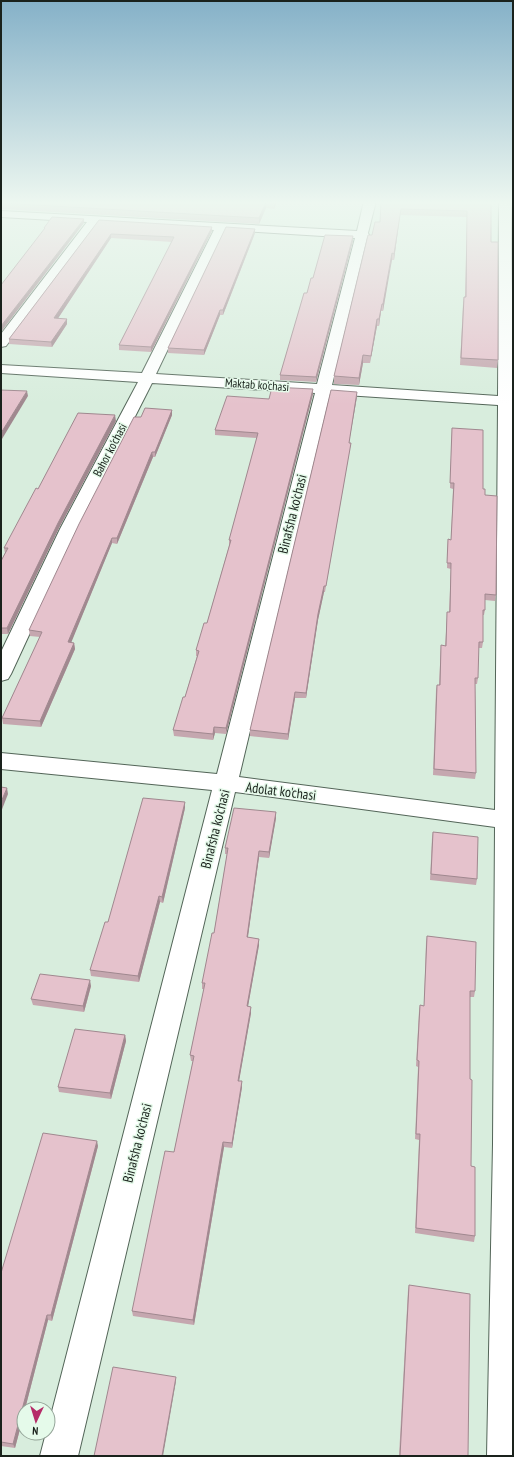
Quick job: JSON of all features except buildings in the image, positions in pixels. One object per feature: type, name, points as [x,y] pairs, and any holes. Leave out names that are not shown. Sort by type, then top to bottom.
[{"type":"street","points":[[1,342],[57,269]]},
{"type":"street","name":"Bahor ko'chasi","points":[[1,674],[69,529],[147,378],[200,269]]},
{"type":"street","name":"Binafsha ko'chasi","points":[[59,1456],[323,389],[354,269]]},
{"type":"street","points":[[506,269],[509,401],[510,821],[506,1456]]},
{"type":"street","name":"Maktab ko'chasi","points":[[1,369],[509,401]]},
{"type":"street","name":"Adolat ko'chasi","points":[[1,761],[226,783],[510,821]]}]
